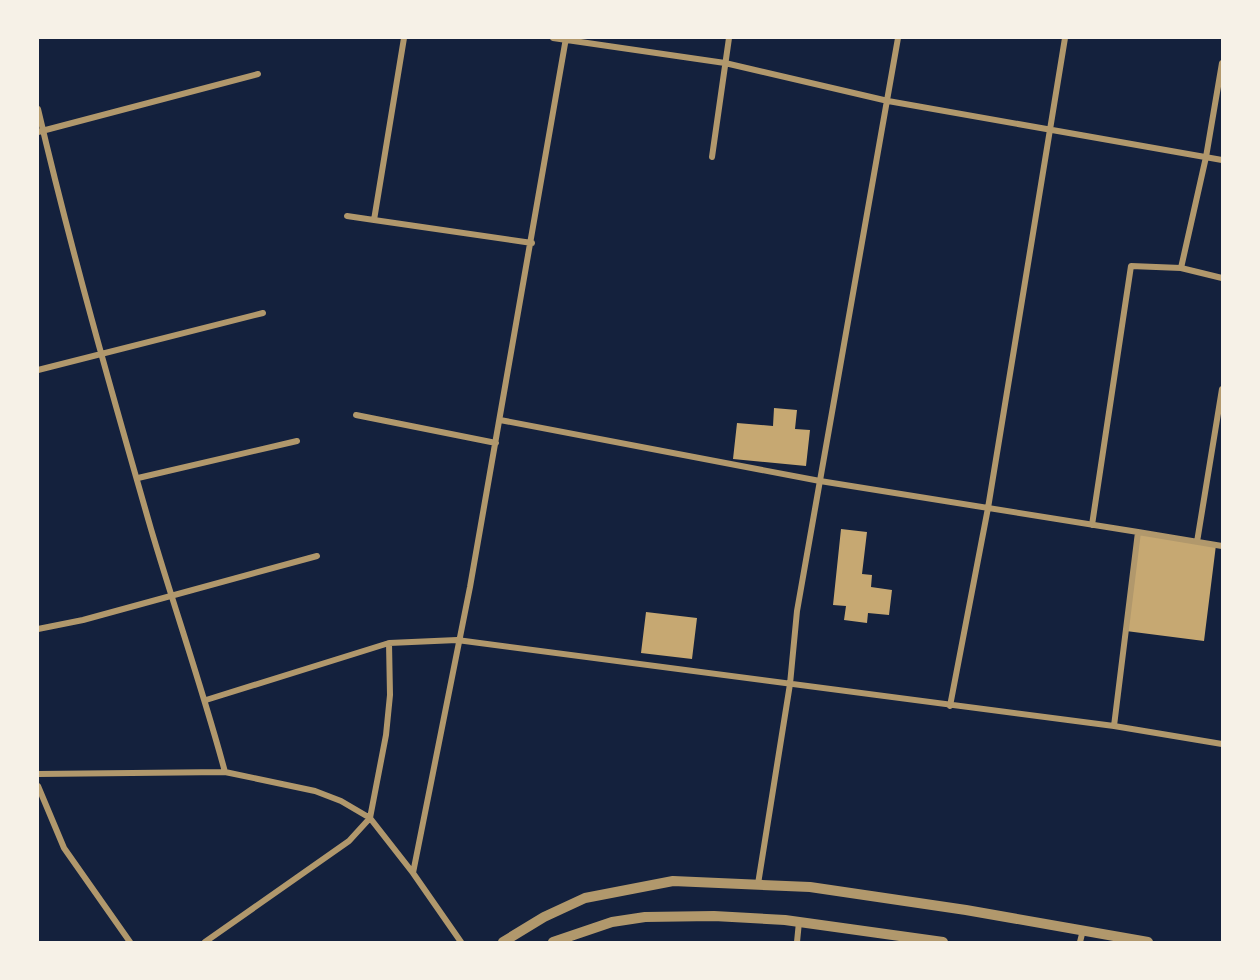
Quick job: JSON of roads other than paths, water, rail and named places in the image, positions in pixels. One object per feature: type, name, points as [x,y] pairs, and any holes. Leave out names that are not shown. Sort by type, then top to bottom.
[{"type":"street","points":[[374,220],[404,38]]},
{"type":"street","points":[[553,38],[725,63],[888,101],[1222,160]]},
{"type":"street","points":[[712,157],[729,38]]},
{"type":"street","points":[[758,884],[790,684],[797,611],[898,38]]},
{"type":"street","points":[[950,706],[988,508],[1065,38]]},
{"type":"street","points":[[413,873],[457,640],[470,587],[566,39]]},
{"type":"street","points":[[1181,268],[1206,158],[1222,63]]},
{"type":"street","points":[[40,131],[258,74]]},
{"type":"street","points":[[38,109],[40,131],[101,353],[171,594],[206,700],[225,772]]},
{"type":"street","points":[[347,216],[532,243]]},
{"type":"street","points":[[1092,525],[1131,266],[1181,268],[1222,278]]},
{"type":"street","points":[[38,370],[263,313]]},
{"type":"street","points":[[1197,542],[1222,389]]},
{"type":"street","points":[[356,416],[496,443]]},
{"type":"street","points":[[500,420],[820,481],[1222,546]]},
{"type":"street","points":[[138,478],[297,441]]},
{"type":"street","points":[[1114,726],[1138,532]]},
{"type":"street","points":[[38,629],[82,620],[317,556]]},
{"type":"street","points":[[206,700],[388,643],[457,640],[1114,726],[1222,744]]},
{"type":"street","points":[[205,942],[349,841],[370,818],[386,735],[390,695],[388,643]]},
{"type":"street","points":[[38,774],[225,772],[315,791],[341,801],[370,818],[413,873],[461,942]]},
{"type":"street","points":[[38,786],[64,848],[130,942]]},
{"type":"street","points":[[503,942],[544,916],[585,898],[673,880],[810,887],[966,910],[1148,942]]},
{"type":"street","points":[[554,942],[612,922],[645,917],[714,916],[799,922],[903,939],[943,942]]},
{"type":"street","points":[[796,942],[799,922]]},
{"type":"street","points":[[1080,942],[1083,930]]}]
